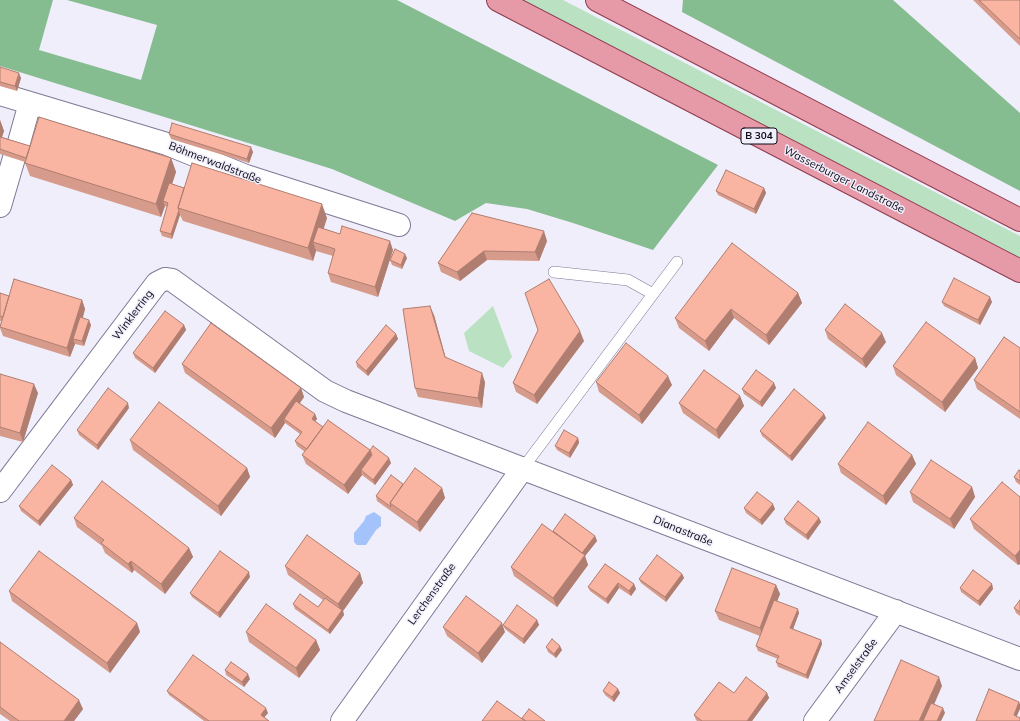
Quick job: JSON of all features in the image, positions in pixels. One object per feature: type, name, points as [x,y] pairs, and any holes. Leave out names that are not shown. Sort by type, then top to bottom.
[{"type":"main road","name":"Wasserburger Landstraße","points":[[498,0],[1020,271]]},
{"type":"main road","points":[[596,0],[1020,220]]},
{"type":"street","name":"Böhmerwaldstraße","points":[[0,94],[167,144],[246,176],[399,225]]},
{"type":"street","points":[[0,206],[30,103]]},
{"type":"street","name":"Winklerring","points":[[0,491],[157,283],[165,279],[172,280],[325,391],[346,401]]},
{"type":"street","name":"Dianastraße","points":[[346,401],[523,468],[751,558],[896,611],[1020,659]]},
{"type":"street","name":"Lerchenstraße","points":[[342,721],[523,468]]},
{"type":"street","name":"Amselstraße","points":[[815,721],[896,611]]},
{"type":"lane","points":[[523,468],[677,262]]},
{"type":"lane","points":[[554,272],[628,280],[653,294]]},
{"type":"green space","points":[[0,0],[53,0],[39,50],[141,80],[157,25],[67,0],[397,0],[718,165],[653,250],[527,209],[486,203],[455,221],[332,169],[0,66]]},
{"type":"green space","points":[[514,0],[563,0],[1020,236],[1020,260]]},
{"type":"green space","points":[[683,0],[893,0],[1020,113],[1020,191],[682,12]]},
{"type":"green space","points":[[493,306],[512,357],[503,368],[469,351],[464,333]]},
{"type":"water","points":[[374,512],[381,517],[381,526],[376,530],[366,545],[357,545],[354,542],[354,533],[364,521],[366,516]]},
{"type":"building","points":[[979,0],[1020,0],[1020,39]]},
{"type":"building","points":[[0,67],[19,73],[15,86],[0,82]]},
{"type":"building","points":[[39,117],[171,158],[156,204],[25,163]]},
{"type":"building","points":[[172,123],[251,147],[247,159],[169,134]]},
{"type":"building","points":[[0,137],[30,146],[26,158],[0,149]]},
{"type":"building","points":[[192,163],[322,204],[308,248],[178,208]]},
{"type":"building","points":[[726,170],[764,188],[754,209],[716,191]]},
{"type":"building","points":[[169,183],[184,188],[171,234],[160,231],[168,203],[163,201]]},
{"type":"building","points":[[472,213],[544,231],[535,252],[484,251],[457,272],[438,263]]},
{"type":"building","points":[[342,226],[390,241],[375,287],[328,273],[335,249],[313,242],[318,227],[340,234]]},
{"type":"building","points":[[732,243],[798,293],[766,335],[731,309],[705,341],[675,318]]},
{"type":"building","points":[[395,249],[405,254],[401,265],[390,260]]},
{"type":"building","points":[[954,278],[990,297],[978,320],[942,302]]},
{"type":"building","points":[[14,279],[82,300],[67,348],[0,327]]},
{"type":"building","points":[[549,279],[580,331],[534,395],[513,383],[538,330],[525,293]]},
{"type":"building","points":[[0,293],[9,296],[3,317],[0,316]]},
{"type":"building","points":[[845,304],[882,333],[862,359],[825,330]]},
{"type":"building","points":[[430,306],[445,357],[482,373],[478,398],[415,388],[403,309]]},
{"type":"building","points":[[165,311],[184,325],[153,368],[133,353]]},
{"type":"building","points":[[80,317],[89,320],[82,341],[73,339]]},
{"type":"building","points":[[926,322],[975,358],[942,402],[893,366]]},
{"type":"building","points":[[211,323],[301,388],[271,428],[182,364]]},
{"type":"building","points":[[386,325],[396,334],[366,371],[356,362]]},
{"type":"building","points":[[1004,337],[1020,348],[1020,412],[974,380]]},
{"type":"building","points":[[626,343],[668,376],[639,415],[596,382]]},
{"type":"building","points":[[704,370],[740,396],[716,430],[679,403]]},
{"type":"building","points":[[756,370],[774,383],[760,402],[742,389]]},
{"type":"building","points":[[0,374],[34,384],[20,433],[0,427]]},
{"type":"building","points":[[108,388],[128,403],[97,445],[77,430]]},
{"type":"building","points":[[794,389],[824,414],[790,456],[760,431]]},
{"type":"building","points":[[296,401],[315,414],[312,419],[323,427],[307,449],[295,441],[302,432],[284,419]]},
{"type":"building","points":[[159,402],[247,468],[218,506],[130,440]]},
{"type":"building","points":[[328,420],[370,450],[344,485],[302,455]]},
{"type":"building","points":[[868,422],[912,455],[883,496],[838,464]]},
{"type":"building","points":[[564,430],[578,438],[569,453],[555,446]]},
{"type":"building","points":[[373,446],[389,458],[373,480],[361,470],[372,455],[370,450]]},
{"type":"building","points":[[931,460],[972,487],[950,519],[910,492]]},
{"type":"building","points":[[52,465],[71,480],[38,521],[19,506]]},
{"type":"building","points":[[415,468],[442,488],[417,522],[390,503]]},
{"type":"building","points":[[1019,470],[1020,471],[1020,481],[1014,477]]},
{"type":"building","points":[[391,475],[403,484],[390,503],[391,507],[376,496]]},
{"type":"building","points":[[102,481],[189,548],[161,584],[131,561],[128,564],[101,543],[104,540],[74,518]]},
{"type":"building","points":[[1002,482],[1020,497],[1020,550],[1015,556],[970,519]]},
{"type":"building","points":[[757,492],[773,504],[760,520],[744,508]]},
{"type":"building","points":[[798,501],[819,518],[806,535],[784,519]]},
{"type":"building","points":[[565,514],[595,536],[582,553],[553,531]]},
{"type":"building","points":[[542,524],[585,555],[553,598],[511,567]]},
{"type":"building","points":[[307,535],[360,573],[338,604],[285,566]]},
{"type":"building","points":[[39,551],[137,623],[107,663],[9,591]]},
{"type":"building","points":[[220,551],[249,572],[218,613],[190,593]]},
{"type":"building","points":[[657,555],[682,574],[665,597],[639,579]]},
{"type":"building","points":[[605,564],[634,584],[629,591],[618,583],[606,599],[588,587]]},
{"type":"building","points":[[732,568],[776,585],[760,628],[715,611]]},
{"type":"building","points":[[973,570],[992,584],[978,601],[960,588]]},
{"type":"building","points":[[300,594],[318,607],[325,598],[342,610],[328,630],[293,604]]},
{"type":"building","points":[[466,596],[502,623],[478,653],[443,627]]},
{"type":"building","points":[[774,600],[798,609],[790,628],[821,640],[806,675],[776,662],[779,656],[756,646]]},
{"type":"building","points":[[1020,600],[1020,612],[1014,608]]},
{"type":"building","points":[[266,604],[316,640],[296,668],[246,632]]},
{"type":"building","points":[[517,605],[537,620],[523,639],[503,625]]},
{"type":"building","points":[[552,639],[560,646],[554,654],[546,647]]},
{"type":"building","points":[[0,642],[79,700],[64,721],[19,721],[0,707]]},
{"type":"building","points":[[193,655],[266,708],[261,715],[269,721],[209,721],[167,691]]},
{"type":"building","points":[[901,660],[939,677],[919,721],[874,721]]},
{"type":"building","points":[[231,662],[248,674],[242,682],[225,670]]},
{"type":"building","points":[[746,677],[767,693],[747,721],[702,721],[694,715],[719,682],[734,693]]},
{"type":"building","points":[[609,682],[618,689],[612,697],[603,691]]},
{"type":"building","points":[[989,689],[1019,702],[1014,715],[1020,718],[1020,721],[976,721]]},
{"type":"building","points":[[497,701],[525,721],[482,721]]},
{"type":"building","points":[[931,703],[943,708],[937,721],[923,721]]},
{"type":"building","points":[[529,709],[545,721],[526,721],[522,718]]}]
